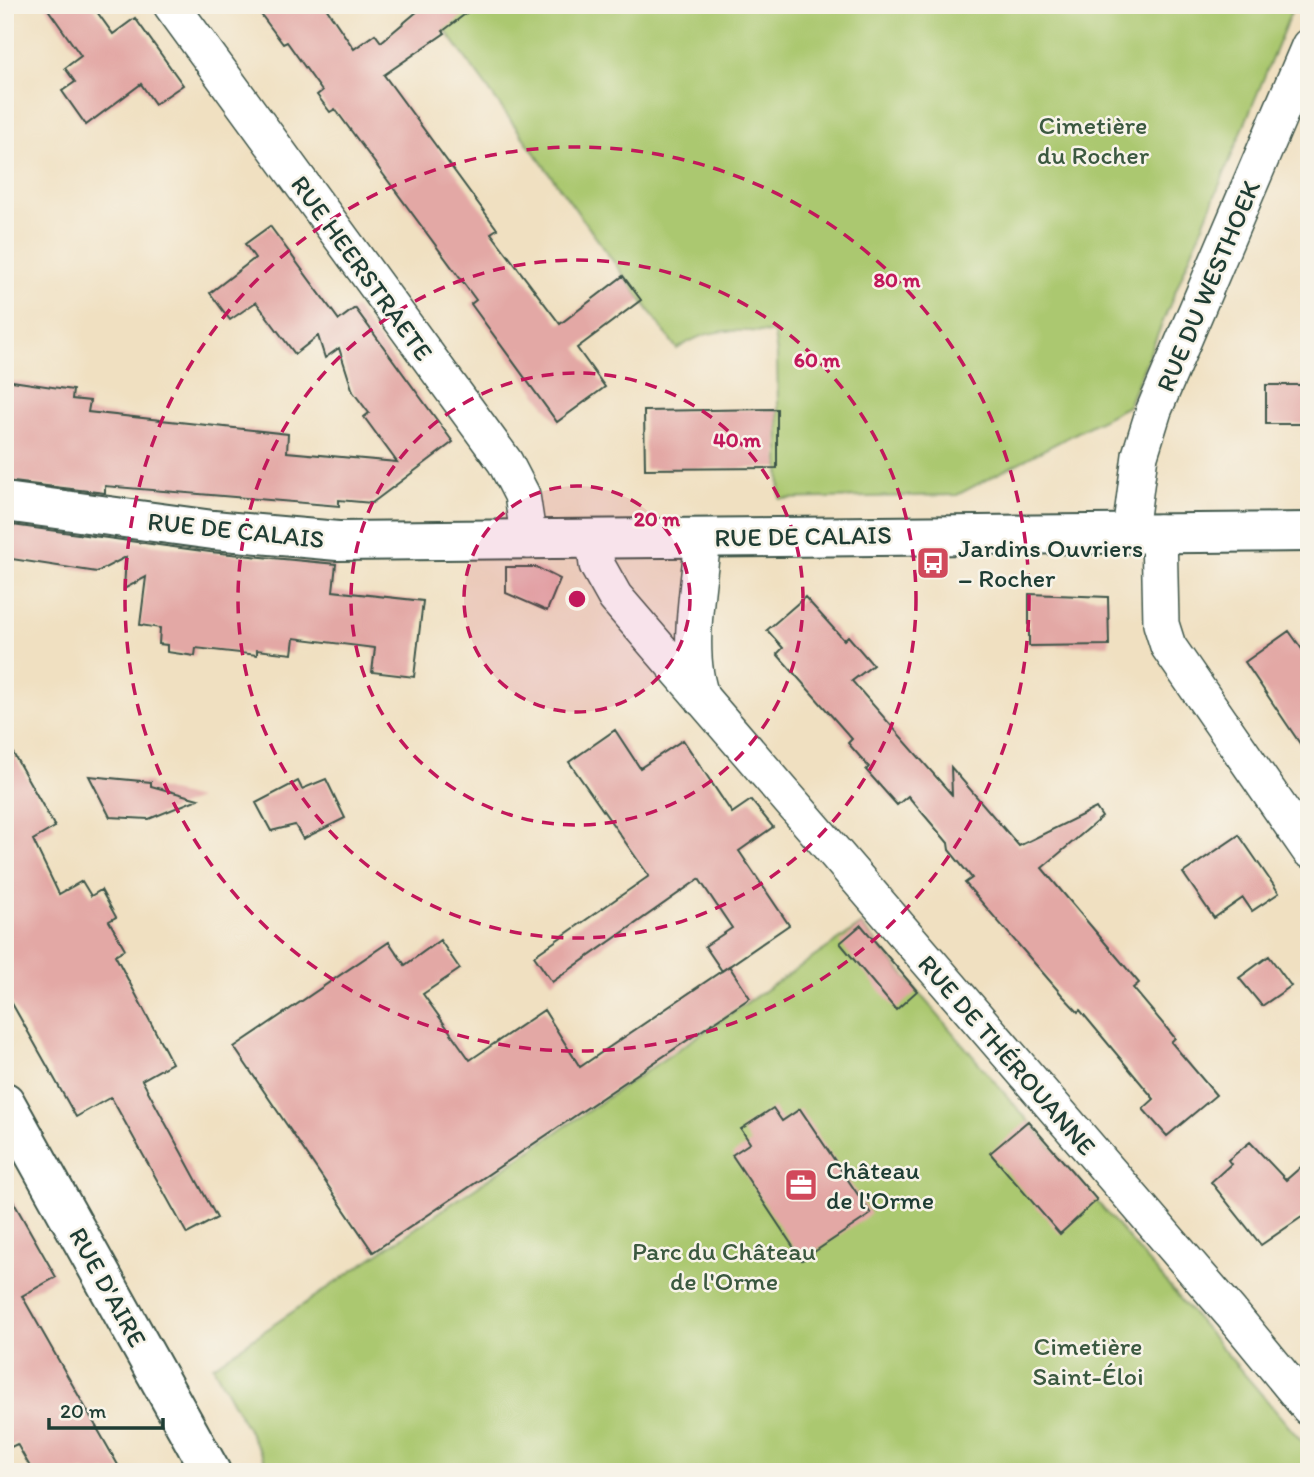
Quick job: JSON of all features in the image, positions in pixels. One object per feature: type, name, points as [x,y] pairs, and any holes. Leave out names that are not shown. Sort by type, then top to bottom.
[{"type":"street","name":"RUE HEERSTRAETE","points":[[172,5],[505,462],[522,495],[529,541]]},
{"type":"street","name":"RUE DU WESTHOEK","points":[[1309,46],[1154,410],[1140,455],[1144,532],[1161,624],[1168,646],[1309,850]]},
{"type":"street","name":"RUE DE CALAIS","points":[[5,502],[300,539],[529,541],[1309,532]]},
{"type":"street","name":"RUE DE THÉROUANNE","points":[[703,538],[694,654],[698,687],[705,703]]},
{"type":"street","name":"RUE DE THÉROUANNE","points":[[594,540],[597,565],[615,597],[1231,1313],[1309,1408]]},
{"type":"street","name":"RUE D'AIRE","points":[[5,1102],[211,1472]]},
{"type":"green space","name":"Cimetière du Rocher","points":[[427,5],[1294,5],[1128,406],[957,495],[780,499],[777,355],[774,333],[723,331],[701,336],[677,349]]},
{"type":"green space","name":"Parc du Château de l'Orme","points":[[861,925],[1309,1450],[1309,1472],[271,1472],[213,1366]]},
{"type":"building","points":[[45,5],[92,5],[113,34],[135,18],[183,85],[155,104],[141,84],[86,125],[62,91],[75,82],[65,68],[81,56]]},
{"type":"building","points":[[254,5],[324,5],[354,49],[375,34],[381,42],[425,5],[477,5],[443,31],[445,33],[384,75],[497,229],[491,233],[560,324],[623,276],[641,300],[577,348],[605,387],[557,422],[471,304],[476,300],[335,109],[330,112],[317,95],[322,91],[287,42],[283,44]]},
{"type":"building","points":[[270,226],[339,320],[355,308],[453,442],[372,503],[339,500],[339,506],[105,486],[105,493],[5,481],[5,380],[73,390],[72,399],[90,401],[88,412],[288,434],[287,452],[397,462],[364,417],[369,413],[353,392],[339,348],[325,358],[318,336],[295,354],[256,302],[230,320],[210,293],[255,258],[245,244]]},
{"type":"building","points":[[1266,385],[1309,385],[1309,424],[1266,424]]},
{"type":"building","points":[[777,409],[777,468],[645,469],[644,411]]},
{"type":"building","points":[[5,524],[210,552],[336,564],[333,591],[423,601],[414,677],[372,672],[375,648],[294,638],[292,654],[257,650],[257,655],[196,648],[195,656],[167,652],[167,645],[159,644],[160,628],[140,625],[146,577],[124,589],[126,557],[97,572],[5,558]]},
{"type":"building","points":[[506,567],[536,567],[560,579],[547,611],[506,593]]},
{"type":"building","points":[[1029,594],[1108,597],[1109,645],[1029,646]]},
{"type":"building","points":[[805,597],[844,640],[848,636],[873,665],[852,681],[952,795],[951,767],[1019,846],[1096,808],[1102,817],[1042,868],[1139,983],[1133,988],[1175,1038],[1171,1042],[1216,1095],[1167,1136],[1143,1109],[1154,1099],[1080,1010],[1078,1012],[1062,995],[965,883],[972,878],[949,850],[948,843],[908,796],[897,805],[866,770],[869,767],[848,743],[852,739],[777,654],[783,648],[767,630]]},
{"type":"building","points":[[1289,631],[1309,659],[1309,757],[1245,662]]},
{"type":"building","points":[[615,730],[640,768],[683,740],[732,813],[751,800],[773,827],[739,851],[789,925],[722,971],[705,946],[732,928],[699,879],[552,982],[534,956],[649,876],[569,762]]},
{"type":"building","points":[[5,739],[55,827],[33,840],[59,894],[82,881],[91,896],[101,890],[116,917],[109,921],[125,949],[115,955],[172,1063],[142,1080],[217,1218],[187,1234],[111,1097],[76,1117],[5,991]]},
{"type":"building","points":[[89,776],[151,782],[151,786],[198,799],[149,819],[110,817]]},
{"type":"building","points":[[326,779],[345,818],[303,839],[295,825],[271,831],[256,803],[298,781],[302,789]]},
{"type":"building","points":[[1239,835],[1279,893],[1252,911],[1243,898],[1214,918],[1183,873]]},
{"type":"building","points":[[861,925],[917,991],[896,1010],[840,943]]},
{"type":"building","points":[[440,940],[460,969],[423,994],[470,1060],[544,1010],[580,1067],[729,966],[750,998],[373,1252],[234,1047],[389,942],[405,965]]},
{"type":"building","points":[[1269,956],[1291,986],[1262,1006],[1239,978]]},
{"type":"building","name":"Château de l'Orme","points":[[773,1108],[782,1121],[800,1109],[871,1214],[802,1260],[732,1155],[750,1143],[741,1129]]},
{"type":"building","points":[[1028,1121],[1097,1200],[1060,1234],[990,1153]]},
{"type":"building","points":[[1250,1142],[1286,1180],[1309,1160],[1309,1212],[1261,1245],[1211,1182],[1231,1164],[1228,1160]]},
{"type":"building","points":[[5,1187],[56,1277],[22,1296],[122,1472],[33,1472],[17,1444],[5,1450]]},
{"type":"place","name":"Jardins Ouvriers – Rocher","points":[[933,563]]},
{"type":"place","name":"Château de l'Orme","points":[[801,1185]]},
{"type":"park label","name":"Cimetière Saint-Éloi","points":[[1088,1361]]}]
